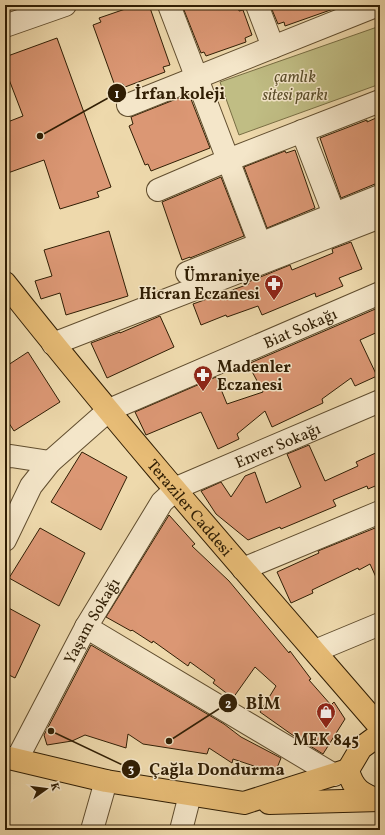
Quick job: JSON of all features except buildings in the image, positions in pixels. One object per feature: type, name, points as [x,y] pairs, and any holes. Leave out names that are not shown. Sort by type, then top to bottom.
[{"type":"main road","name":"Teraziler Caddesi","points":[[5,283],[53,344],[175,490],[380,727]]},
{"type":"main road","points":[[244,803],[341,773],[361,748],[380,734]]},
{"type":"main road","points":[[11,758],[106,781],[244,803],[380,801]]},
{"type":"main road","points":[[341,773],[350,779],[361,794],[380,801]]},
{"type":"street","points":[[5,26],[65,5]]},
{"type":"street","points":[[169,5],[260,244]]},
{"type":"street","points":[[257,5],[273,47]]},
{"type":"street","points":[[128,105],[273,47],[349,10],[378,5]]},
{"type":"street","points":[[158,190],[228,160],[380,101]]},
{"type":"street","points":[[302,131],[334,214]]},
{"type":"street","points":[[187,273],[380,196]]},
{"type":"street","points":[[53,344],[380,217]]},
{"type":"street","name":"Biat Sokağı","points":[[5,540],[31,486],[50,462],[109,410],[380,293]]},
{"type":"street","name":"Enver Sokağı","points":[[175,490],[380,402]]},
{"type":"street","points":[[5,457],[11,456],[50,462]]},
{"type":"street","name":"Yaşam Sokağı","points":[[11,758],[86,627],[162,502],[175,490]]},
{"type":"street","points":[[243,569],[380,512]]},
{"type":"street","points":[[315,652],[380,624]]},
{"type":"street","points":[[86,627],[341,773]]},
{"type":"street","points":[[92,830],[106,781]]},
{"type":"street","points":[[182,830],[190,795]]},
{"type":"green space","name":"çamlık sitesi parkı","points":[[380,26],[380,84],[239,135],[220,82]]},
{"type":"place","name":"İrfan koleji","points":[[40,136]]},
{"type":"place","name":"Ümraniye Hicran Eczanesi","points":[[274,301]]},
{"type":"place","name":"Madenler Eczanesi","points":[[203,392]]},
{"type":"place","name":"MEK 845","points":[[326,729]]},
{"type":"place","name":"Çağla Dondurma","points":[[51,731]]},
{"type":"place","name":"BİM","points":[[169,741]]}]
